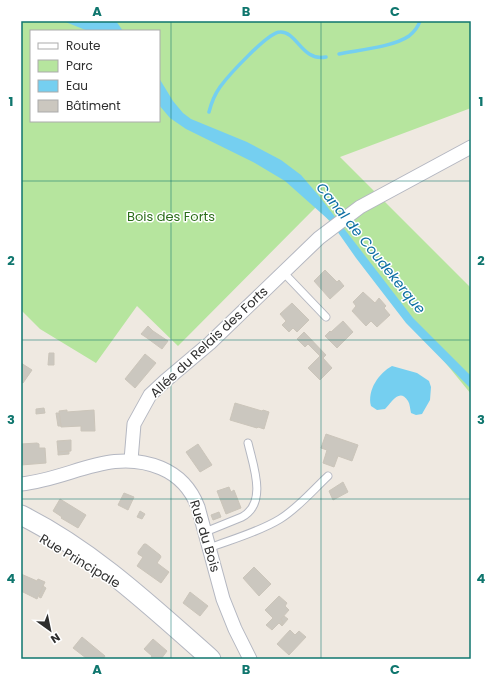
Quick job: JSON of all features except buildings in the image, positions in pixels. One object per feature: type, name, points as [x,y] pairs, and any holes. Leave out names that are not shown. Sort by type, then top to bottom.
[{"type":"street","name":"Allée du Relais des Forts","points":[[132,460],[134,424],[150,395],[210,343],[283,272],[329,230],[366,204],[471,147]]},
{"type":"street","name":"Rue du Bois","points":[[21,484],[38,482],[106,463],[132,460],[151,464],[183,482],[196,501],[224,599],[239,638],[250,659]]},
{"type":"street","name":"Rue Principale","points":[[21,515],[83,551],[109,570],[211,659]]},
{"type":"street","name":"Rue Principale","points":[[21,526],[71,553],[139,596]]},
{"type":"street","name":"Rue du Bois","points":[[239,638],[244,659]]},
{"type":"lane","points":[[283,272],[326,317]]},
{"type":"lane","points":[[205,532],[242,517],[251,511],[254,506],[257,487],[248,443]]},
{"type":"lane","points":[[209,548],[279,520],[290,512],[328,476]]},
{"type":"green space","name":"Bois des Forts","points":[[21,21],[471,21],[471,108],[340,157],[471,288],[471,394],[317,206],[178,346],[137,306],[96,363],[40,329],[21,310]]},
{"type":"water","points":[[63,21],[116,21],[122,30],[86,30]]},
{"type":"water","points":[[160,80],[173,101],[183,113],[191,119],[247,142],[281,160],[301,175],[319,196],[413,318],[471,376],[471,389],[406,323],[356,258],[330,221],[285,181],[253,162],[186,129],[170,118],[160,106]]},
{"type":"water","points":[[392,366],[417,373],[429,381],[431,387],[430,400],[422,414],[416,415],[411,413],[408,401],[405,397],[401,396],[395,398],[385,409],[377,410],[371,406],[370,400],[372,388],[383,373]]},
{"type":"waterway","points":[[339,54],[402,40],[413,33],[420,21]]},
{"type":"waterway","points":[[209,112],[212,102],[224,81],[248,55],[274,34],[280,32],[286,33],[311,55],[326,57]]},
{"type":"water label","name":"Canal de Coudekerque","points":[[371,248]]}]
